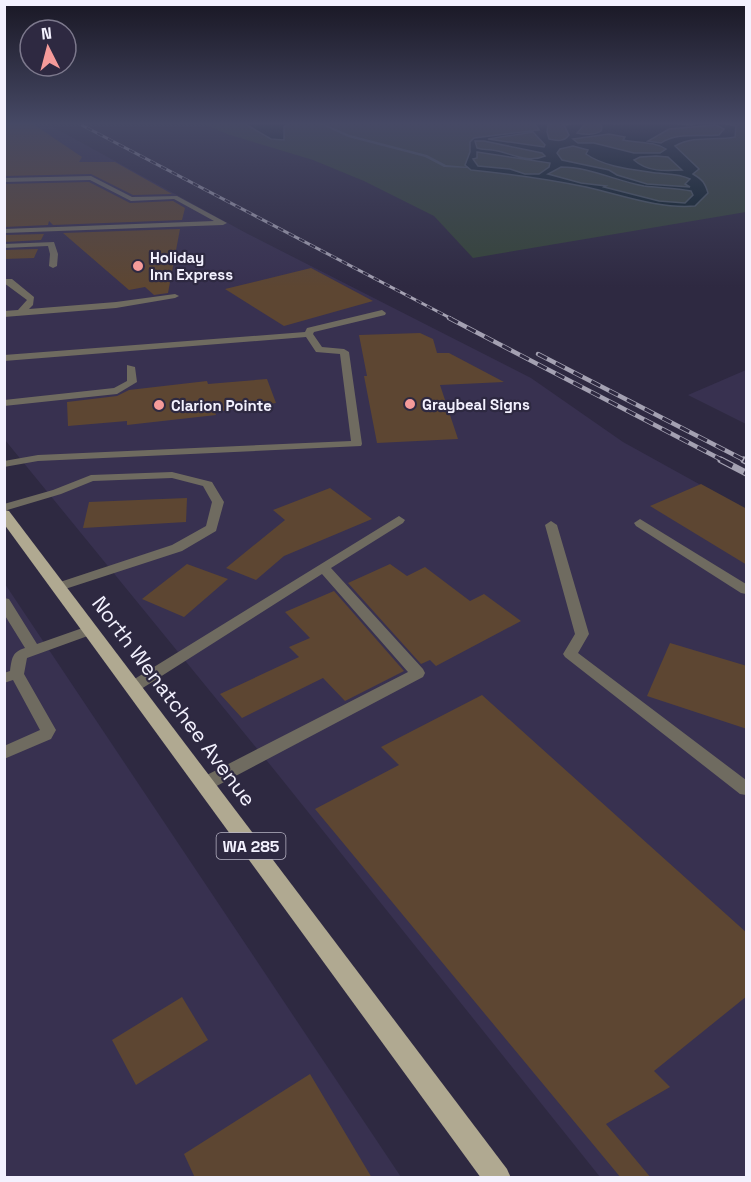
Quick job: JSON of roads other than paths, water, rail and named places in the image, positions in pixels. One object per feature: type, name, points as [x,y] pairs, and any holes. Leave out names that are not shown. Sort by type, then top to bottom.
[{"type":"main road","name":"North Wenatchee Avenue","points":[[6,516],[498,1178]]},
{"type":"lane","points":[[4,180],[91,178],[131,199],[175,197],[223,224],[4,231]]},
{"type":"lane","points":[[4,246],[51,244],[54,254],[53,266]]},
{"type":"lane","points":[[4,280],[9,281],[31,299],[29,305],[20,313]]},
{"type":"lane","points":[[4,314],[116,305],[175,296]]},
{"type":"lane","points":[[309,334],[310,330],[382,313]]},
{"type":"lane","points":[[4,358],[309,334]]},
{"type":"lane","points":[[4,464],[38,458],[357,444],[344,352],[319,350],[309,334]]},
{"type":"lane","points":[[4,403],[117,391],[132,382],[130,367]]},
{"type":"lane","points":[[6,516],[91,478],[172,475],[208,484],[218,502],[212,528],[177,548],[59,587]]},
{"type":"lane","points":[[133,687],[399,520]]},
{"type":"lane","points":[[640,523],[747,590]]},
{"type":"lane","points":[[551,525],[582,634],[570,654],[747,789]]},
{"type":"lane","points":[[205,784],[418,673],[323,567]]},
{"type":"lane","points":[[4,602],[34,650]]},
{"type":"lane","points":[[4,753],[45,735],[48,730],[11,676],[20,655],[91,630]]},
{"type":"railway","points":[[181,177],[452,319]]},
{"type":"railway","points":[[449,318],[724,461]]},
{"type":"railway","points":[[538,354],[746,461],[744,460]]},
{"type":"railway","points":[[721,460],[746,473]]},
{"type":"place","name":"Holiday Inn Express","points":[[138,266]]},
{"type":"place","name":"Graybeal Signs","points":[[410,404]]},
{"type":"place","name":"Clarion Pointe","points":[[159,405]]}]
